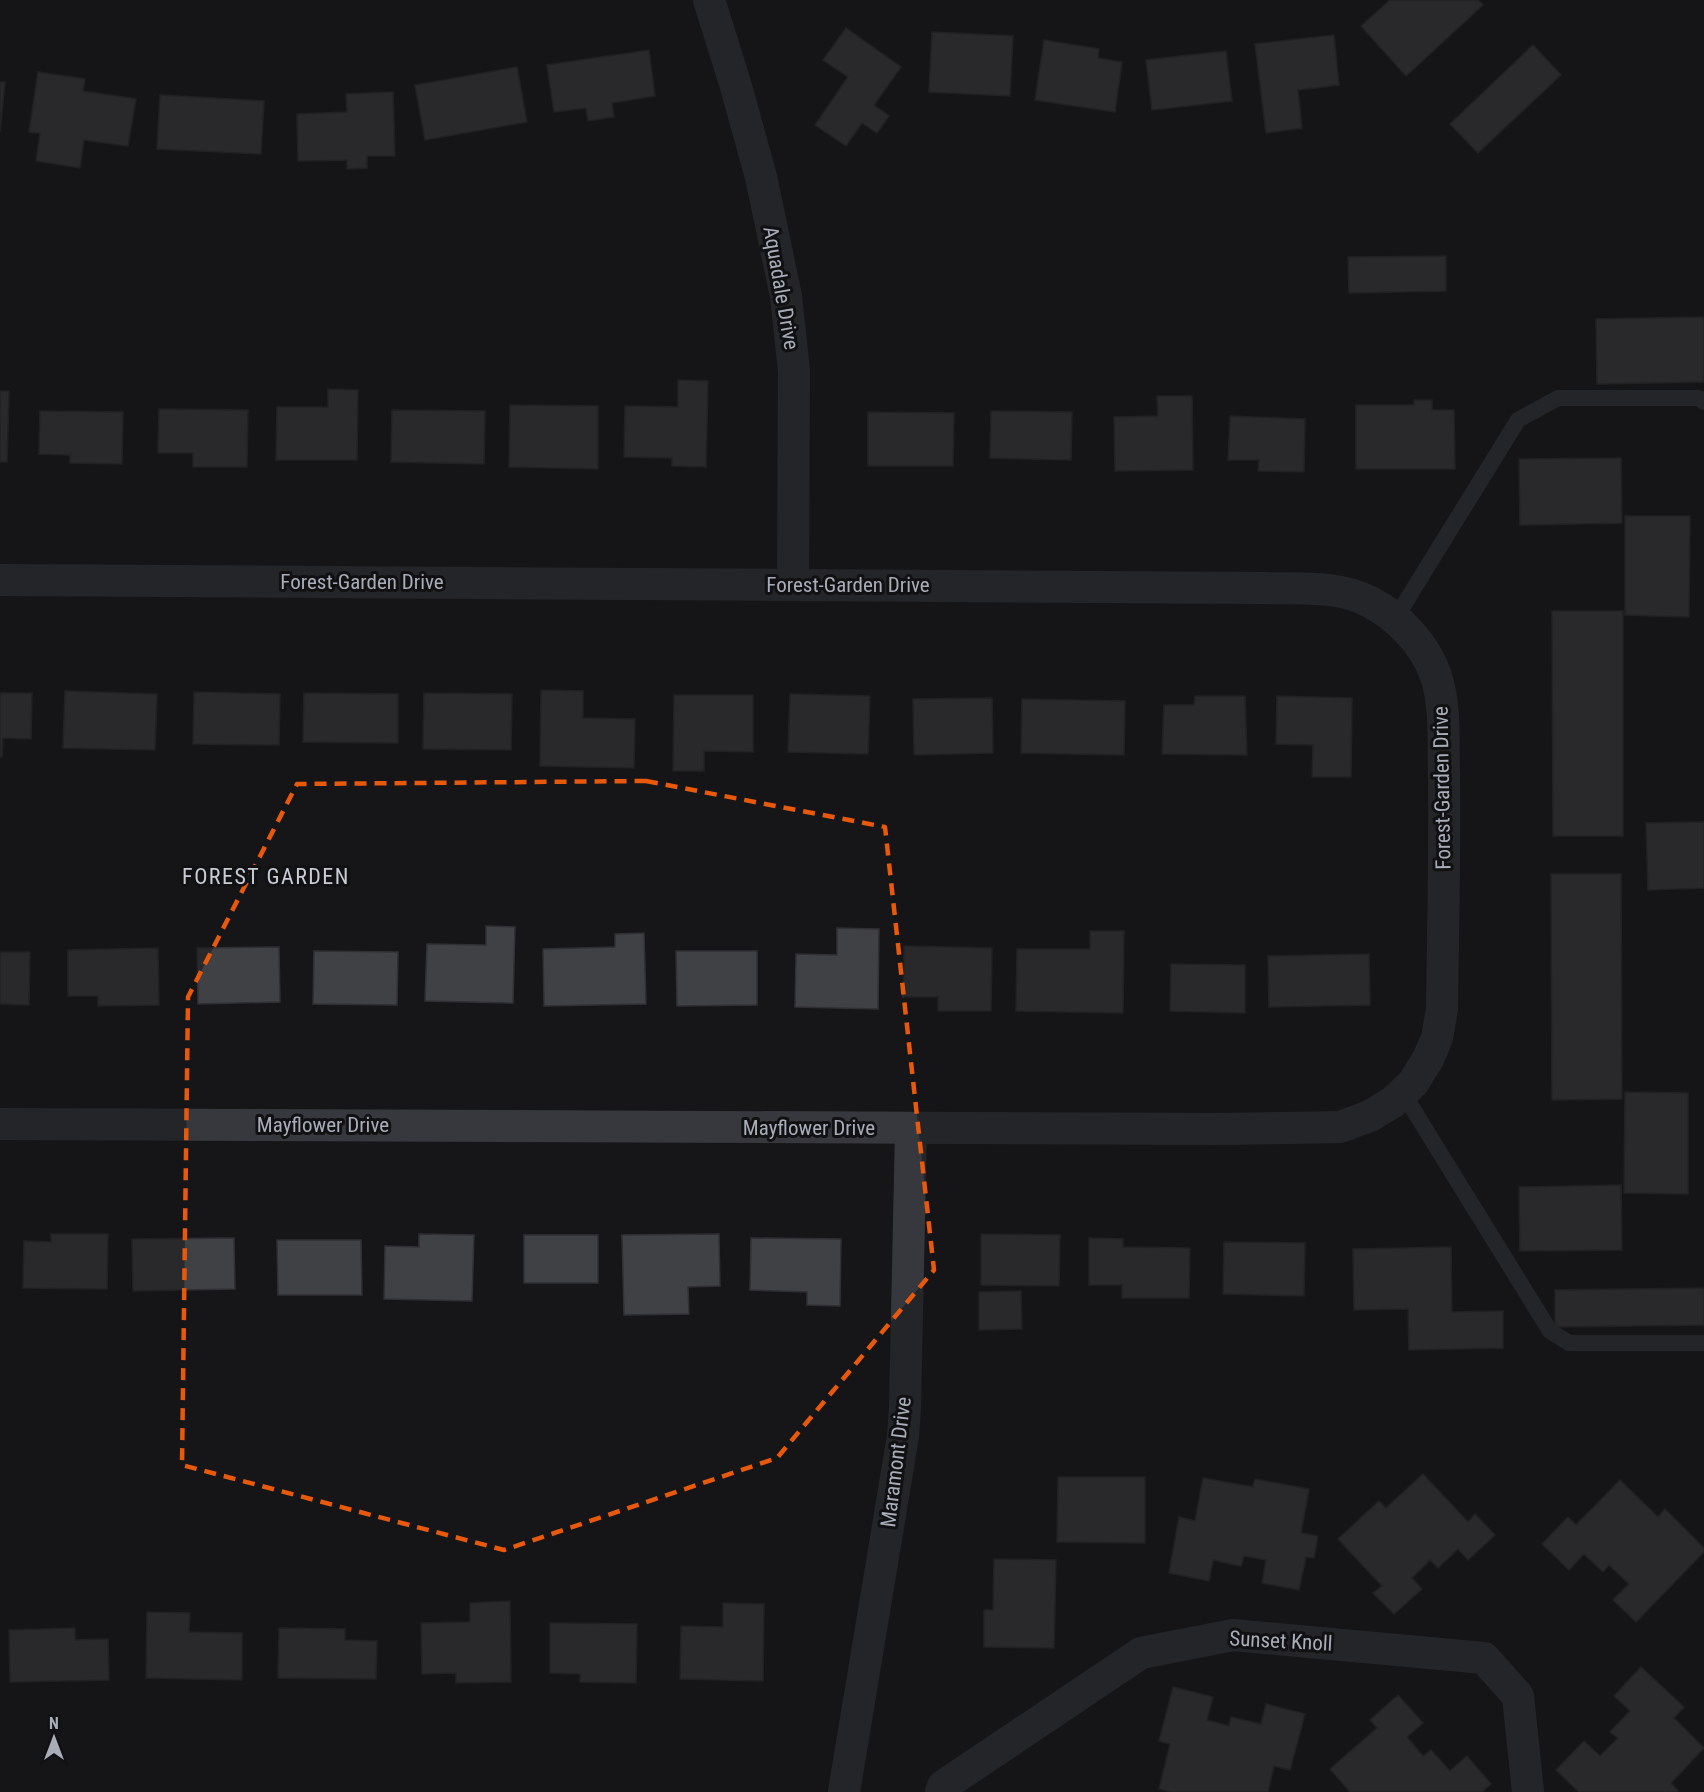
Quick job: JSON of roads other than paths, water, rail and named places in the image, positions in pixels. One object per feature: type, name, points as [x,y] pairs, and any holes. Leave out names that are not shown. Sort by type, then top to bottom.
[{"type":"street","name":"Aquadale Drive","points":[[709,0],[761,177],[786,296],[794,371],[793,584]]},
{"type":"street","name":"Forest-Garden Drive","points":[[0,580],[1263,588],[1328,590],[1354,595],[1372,603],[1404,625],[1427,656],[1436,676],[1443,709],[1445,823],[1443,899]]},
{"type":"street","name":"Mayflower Drive","points":[[0,1124],[1222,1129],[1340,1126],[1370,1116],[1393,1102],[1413,1083],[1428,1059],[1437,1038],[1442,1009],[1443,899]]},
{"type":"street","name":"Maramont Drive","points":[[844,1792],[906,1408],[911,1128]]},
{"type":"street","name":"Sunset Knoll","points":[[940,1792],[943,1786],[1141,1653],[1233,1635],[1484,1658],[1518,1696],[1528,1792]]},
{"type":"lane","points":[[1395,619],[1518,420],[1558,398],[1699,398],[1704,402]]},
{"type":"lane","points":[[1403,1093],[1550,1331],[1569,1343],[1704,1343]]},
{"type":"district","name":"FOREST GARDEN","points":[[266,876]]}]
